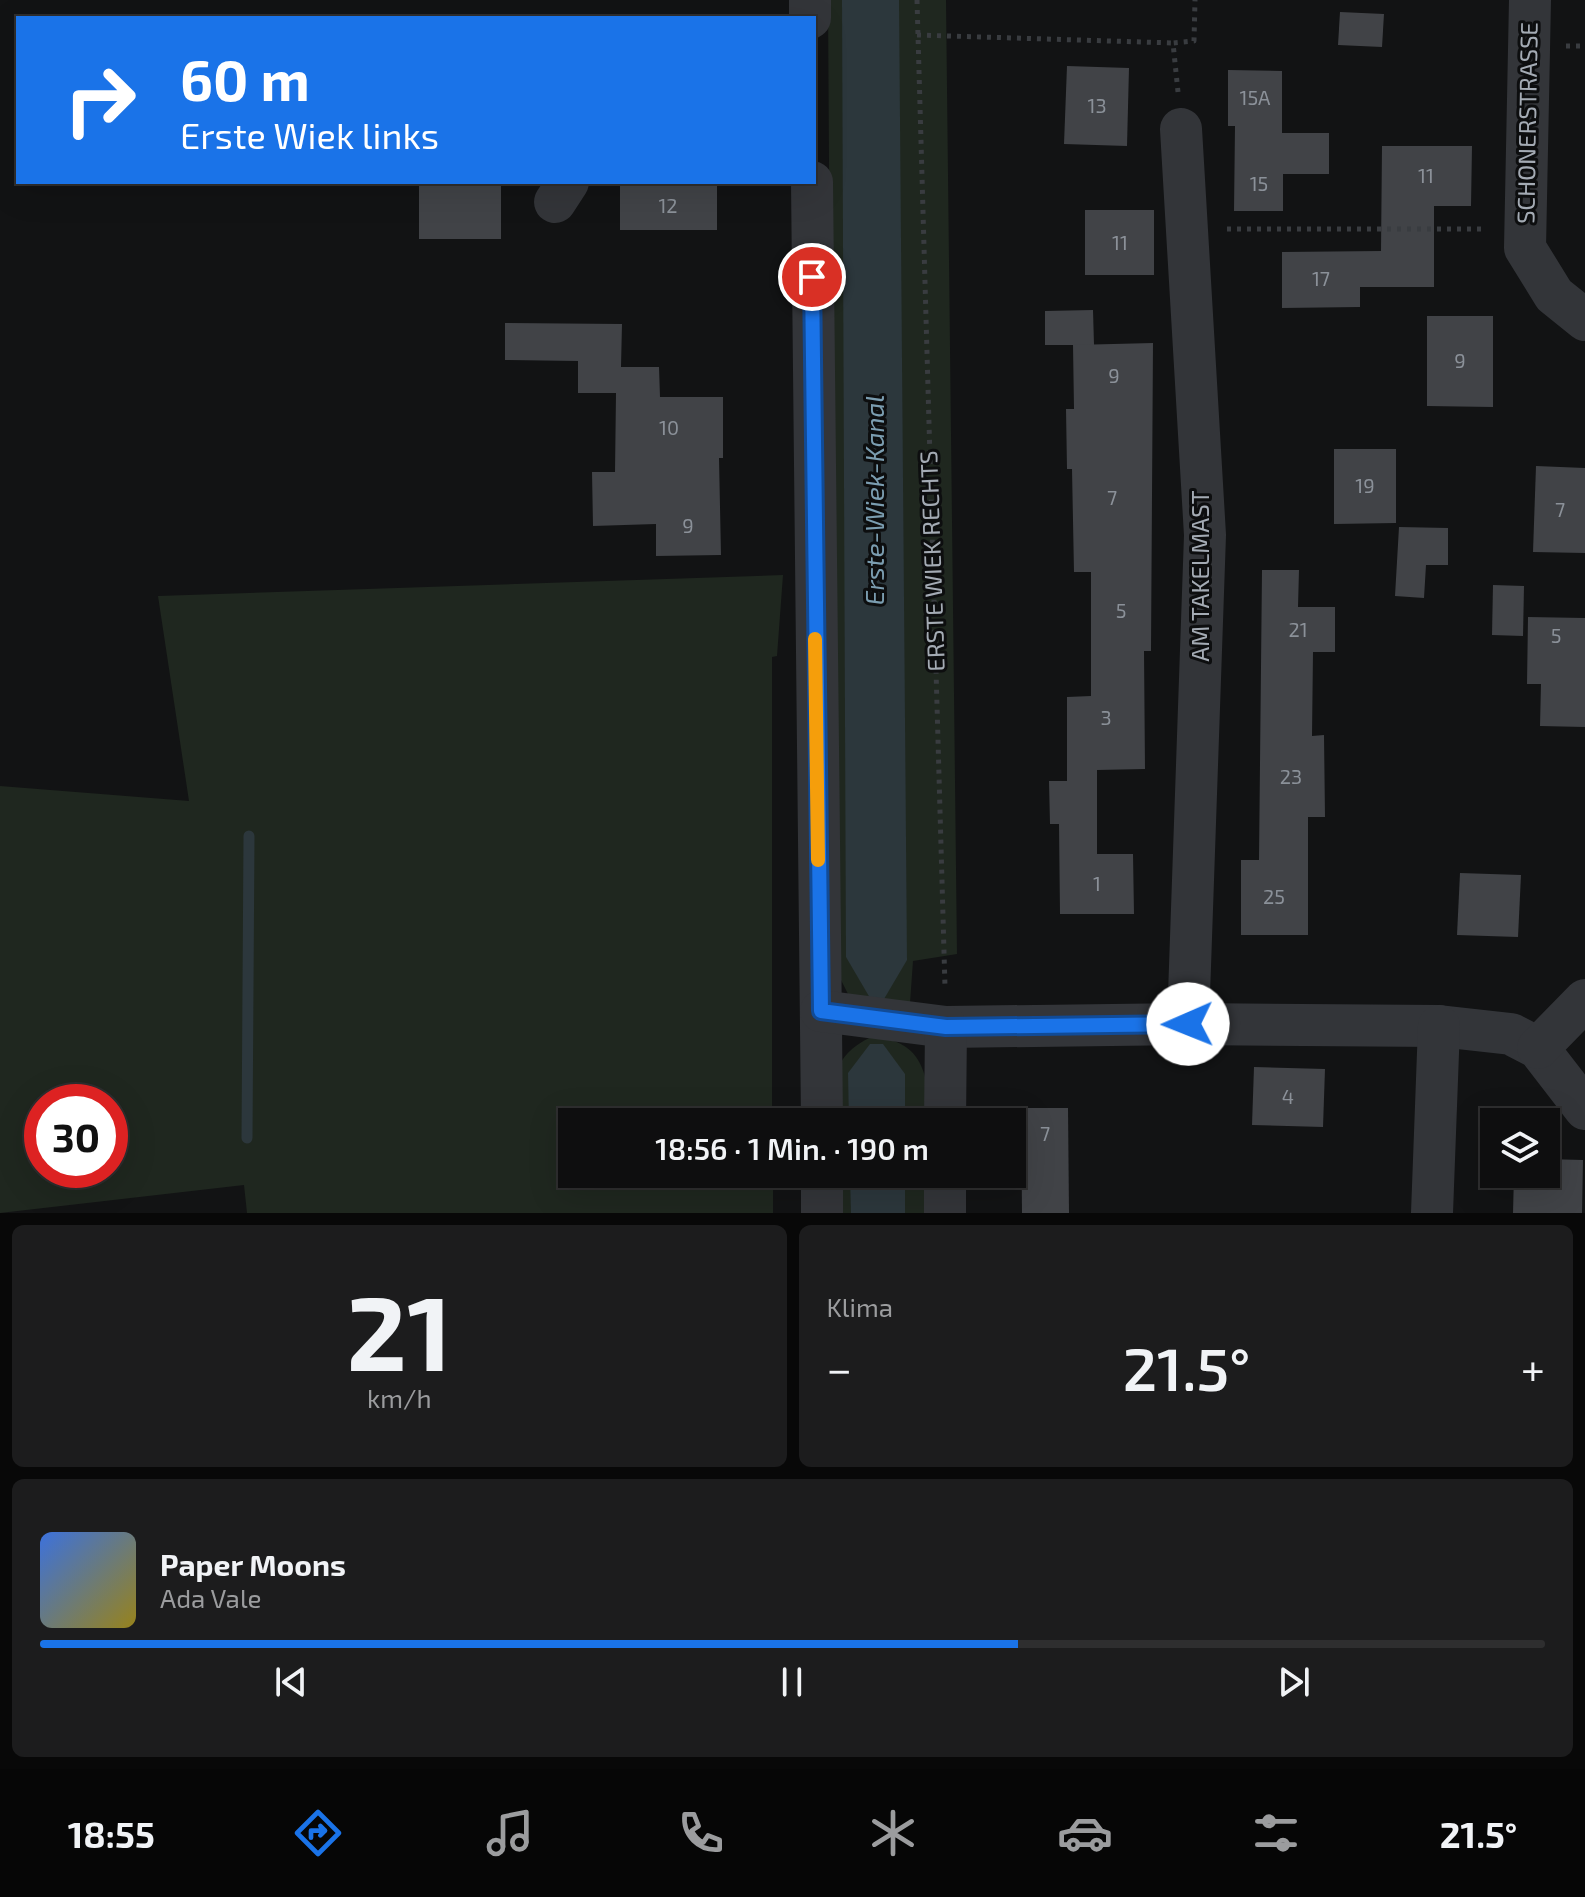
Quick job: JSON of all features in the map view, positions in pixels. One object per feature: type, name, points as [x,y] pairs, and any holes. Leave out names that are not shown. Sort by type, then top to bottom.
[{"type":"street","name":"SCHONERSTRASSE","points":[[1530,0],[1525,248],[1554,295],[1585,320]]},
{"type":"street","name":"AM TAKELMAST","points":[[1181,129],[1205,535],[1188,1024]]},
{"type":"street","points":[[812,184],[822,1108]]},
{"type":"street","points":[[1538,1048],[1585,1000]]},
{"type":"street","points":[[821,1011],[946,1027],[1188,1024],[1439,1026],[1511,1034],[1538,1048],[1585,1109]]},
{"type":"street","points":[[1432,1213],[1439,1026]]},
{"type":"street","points":[[945,1108],[946,1027]]},
{"type":"street","points":[[822,1188],[822,1213]]},
{"type":"street","points":[[945,1188],[945,1213]]},
{"type":"path","name":"ERSTE WIEK RECHTS","points":[[917,0],[946,1027]]},
{"type":"path","points":[[917,35],[1173,43],[1194,41],[1195,0]]},
{"type":"path","points":[[1173,43],[1181,129]]},
{"type":"path","points":[[1187,229],[1526,229]]},
{"type":"shaded area","points":[[828,0],[946,0],[957,954],[913,961],[910,1003],[848,994],[834,966]]},
{"type":"shaded area","points":[[783,575],[777,656],[772,657],[772,1108],[558,1108],[558,1188],[773,1188],[773,1213],[247,1213],[244,1185],[0,1213],[0,786],[189,801],[158,596]]},
{"type":"shaded area","points":[[871,1037],[903,1045],[913,1053],[925,1076],[930,1108],[834,1108],[837,1072],[848,1053]]},
{"type":"shaded area","points":[[834,1188],[931,1188],[931,1213],[835,1213]]},
{"type":"water","name":"Erste-Wiek-Kanal","points":[[842,0],[899,0],[907,960],[884,999],[870,998],[846,957]]},
{"type":"water","points":[[870,1044],[883,1044],[905,1074],[905,1108],[849,1108],[848,1073]]},
{"type":"water","points":[[850,1188],[905,1188],[905,1213],[851,1213]]},
{"type":"building","points":[[1340,12],[1384,14],[1382,47],[1338,45]]},
{"type":"building","points":[[1067,66],[1129,68],[1127,146],[1064,144]]},
{"type":"building","points":[[1228,70],[1282,71],[1282,133],[1329,133],[1329,174],[1283,174],[1283,211],[1234,211],[1235,126],[1228,126]]},
{"type":"building","points":[[1382,146],[1472,146],[1471,206],[1434,206],[1434,287],[1360,287],[1360,307],[1282,308],[1282,252],[1381,251]]},
{"type":"building","points":[[419,184],[501,184],[501,239],[419,239]]},
{"type":"building","points":[[620,184],[717,184],[717,230],[620,230]]},
{"type":"building","points":[[1085,210],[1154,210],[1154,275],[1085,275]]},
{"type":"building","points":[[1093,310],[1094,345],[1045,345],[1045,311]]},
{"type":"building","points":[[1427,316],[1493,316],[1493,407],[1427,406]]},
{"type":"building","points":[[505,323],[622,324],[621,367],[659,367],[660,397],[723,397],[723,458],[719,458],[721,555],[656,556],[656,524],[593,526],[592,472],[615,472],[616,393],[578,393],[578,361],[505,360]]},
{"type":"building","points":[[1153,343],[1151,651],[1144,651],[1145,769],[1097,770],[1097,854],[1133,854],[1134,914],[1060,914],[1059,824],[1050,824],[1049,781],[1067,781],[1067,697],[1091,696],[1091,572],[1074,572],[1072,469],[1067,469],[1066,409],[1074,409],[1073,345]]},
{"type":"building","points":[[1334,449],[1396,449],[1396,523],[1334,524]]},
{"type":"building","points":[[1536,466],[1585,468],[1585,553],[1533,552]]},
{"type":"building","points":[[1399,527],[1448,528],[1448,565],[1426,565],[1424,598],[1395,596]]},
{"type":"building","points":[[1262,570],[1299,570],[1298,607],[1335,607],[1335,652],[1313,652],[1312,736],[1324,735],[1325,817],[1308,817],[1308,935],[1241,935],[1241,860],[1259,860]]},
{"type":"building","points":[[1493,585],[1524,586],[1523,636],[1492,635]]},
{"type":"building","points":[[1528,617],[1585,618],[1585,727],[1540,726],[1541,684],[1527,684]]},
{"type":"building","points":[[1460,873],[1521,875],[1518,937],[1457,935]]},
{"type":"building","points":[[1254,1067],[1325,1069],[1323,1127],[1252,1125]]},
{"type":"building","points":[[1026,1108],[1068,1108],[1069,1213],[1022,1213],[1022,1188],[1026,1188]]},
{"type":"building","points":[[1560,1159],[1583,1160],[1582,1213],[1513,1213],[1514,1188],[1560,1188]]},
{"type":"waterway","points":[[247,1138],[249,836]]},
{"type":"slow traffic","points":[[815,639],[818,860]]},
{"type":"route","points":[[812,277],[821,1011],[946,1027],[1188,1024]]}]
